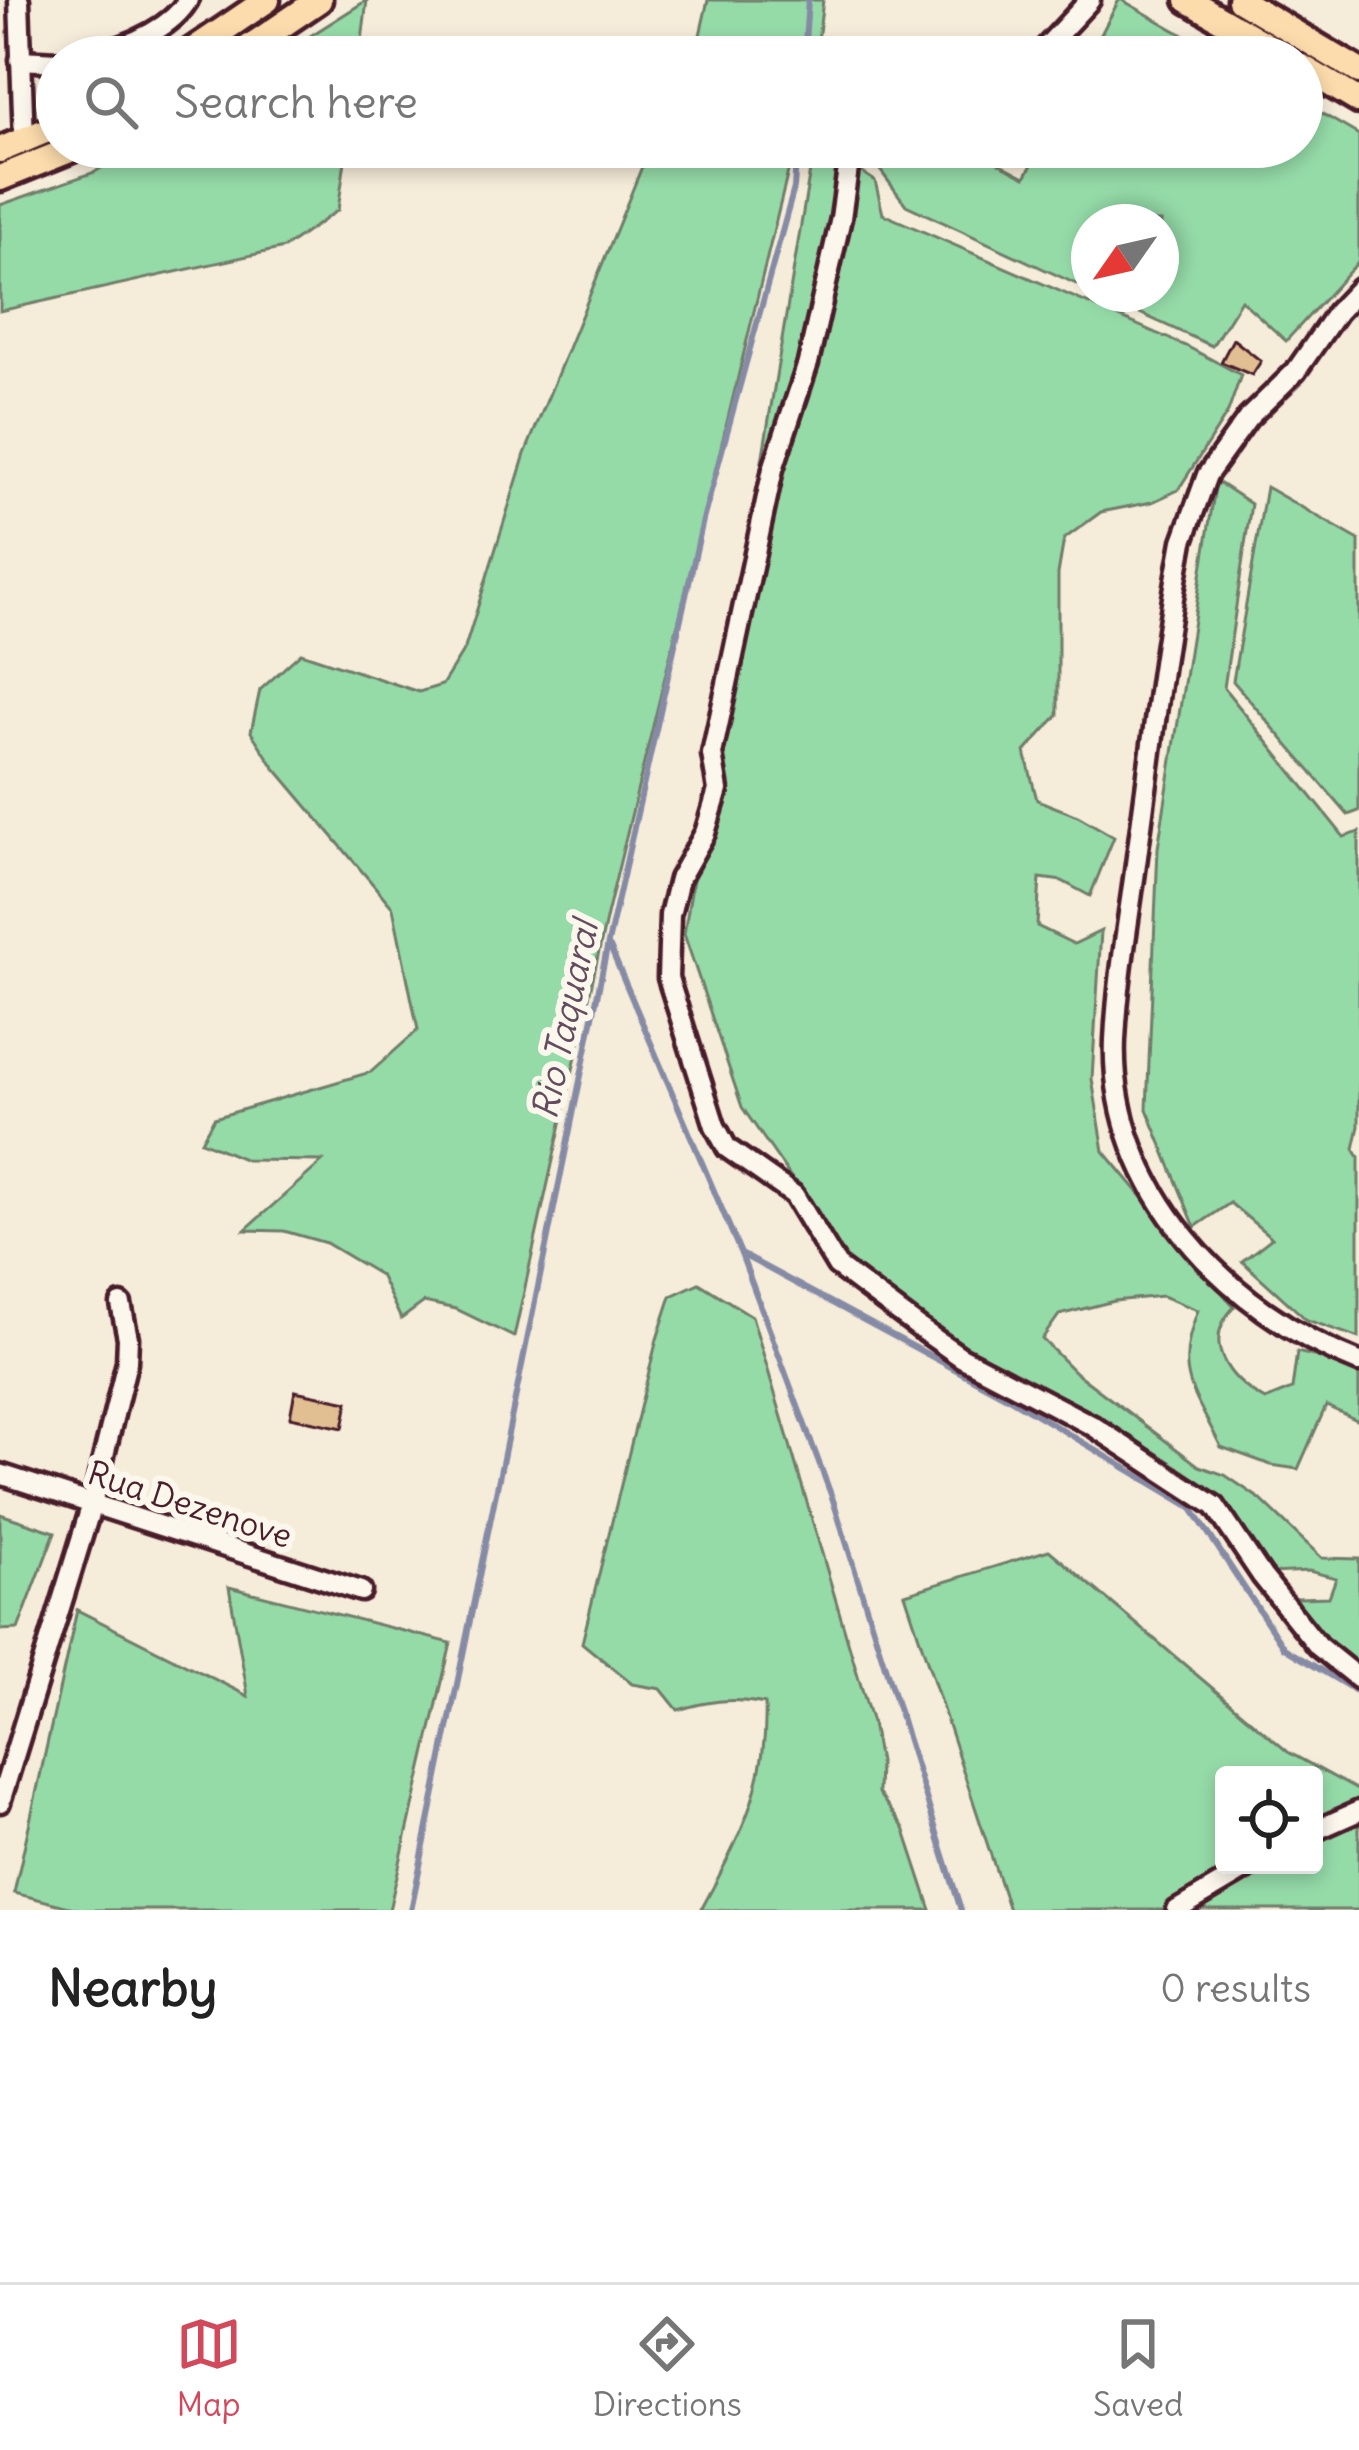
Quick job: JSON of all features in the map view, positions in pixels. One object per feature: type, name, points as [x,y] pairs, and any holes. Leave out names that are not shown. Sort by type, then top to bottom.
[{"type":"main road","points":[[266,36],[319,0]]},
{"type":"main road","points":[[1188,0],[1250,36]]},
{"type":"main road","points":[[1240,0],[1300,36]]},
{"type":"main road","points":[[213,36],[263,1]]},
{"type":"main road","points":[[1323,50],[1359,71]]},
{"type":"main road","points":[[1323,79],[1359,100]]},
{"type":"main road","points":[[0,178],[36,164]]},
{"type":"street","points":[[12,145],[20,60],[19,0]]},
{"type":"street","points":[[143,36],[165,25],[188,0]]},
{"type":"street","points":[[1057,36],[1090,0]]},
{"type":"street","points":[[20,60],[36,61]]},
{"type":"street","points":[[848,168],[818,321],[773,469],[712,754],[718,790],[705,833],[679,879],[670,914],[668,978],[678,1018],[715,1126],[728,1148],[794,1195],[837,1266],[961,1357],[1094,1426],[1216,1506],[1262,1576],[1318,1646],[1359,1679]]},
{"type":"street","points":[[1359,289],[1296,370],[1248,418],[1207,475],[1183,541],[1115,1043],[1132,1147],[1147,1182],[1177,1229],[1251,1300],[1318,1345],[1359,1362]]},
{"type":"street","points":[[0,1802],[92,1504],[127,1362],[121,1304]]},
{"type":"street","name":"Rua Dezenove","points":[[0,1474],[362,1591]]},
{"type":"street","points":[[1323,1828],[1359,1811]]},
{"type":"street","points":[[1177,1910],[1238,1874]]},
{"type":"green space","points":[[367,0],[363,36],[310,36]]},
{"type":"green space","points":[[708,0],[823,0],[819,36],[700,36]]},
{"type":"green space","points":[[1122,0],[1185,36],[1100,36]]},
{"type":"green space","points":[[1323,114],[1359,135],[1359,261],[1286,341],[1241,300],[1212,346],[1137,312],[1179,312],[1179,204],[1071,204],[1071,282],[906,205],[879,168],[1008,168],[1025,177],[1030,168],[1323,168]]},
{"type":"green space","points":[[101,168],[344,168],[338,210],[284,248],[0,311],[0,205]]},
{"type":"green space","points":[[641,168],[789,168],[607,915],[514,1337],[456,1309],[424,1302],[401,1319],[380,1275],[326,1243],[284,1231],[245,1230],[323,1161],[246,1160],[201,1141],[214,1118],[371,1072],[418,1030],[393,908],[274,767],[251,732],[260,690],[301,653],[419,692],[442,685],[465,648],[525,454]]},
{"type":"green space","points":[[810,168],[855,168],[875,181],[883,214],[1071,296],[1071,312],[1108,312],[1241,375],[1228,412],[1178,490],[1152,502],[1101,512],[1064,539],[1058,574],[1058,715],[1025,752],[1037,800],[1114,837],[1090,896],[1062,881],[1040,878],[1037,926],[1074,944],[1101,931],[1092,1079],[1104,1151],[1234,1307],[1219,1334],[1219,1347],[1230,1371],[1265,1400],[1292,1389],[1297,1352],[1359,1367],[1359,1421],[1326,1406],[1298,1469],[1221,1447],[1195,1395],[1187,1366],[1198,1310],[1162,1296],[1114,1301],[1059,1315],[1042,1339],[1076,1373],[1199,1466],[1225,1475],[1260,1499],[1322,1558],[1359,1559],[1359,1664],[1315,1633],[1293,1607],[1298,1598],[1329,1597],[1336,1578],[1309,1571],[1272,1573],[1169,1482],[961,1357],[850,1262],[742,1107],[684,934]]},
{"type":"green space","points":[[1216,481],[1251,504],[1224,688],[1344,837],[1359,832],[1359,1126],[1354,1149],[1359,1157],[1359,1338],[1307,1320],[1242,1261],[1272,1238],[1230,1203],[1195,1227],[1147,1109],[1158,848]]},
{"type":"green space","points":[[1266,487],[1359,540],[1359,811],[1348,815],[1233,681]]},
{"type":"green space","points":[[699,1283],[752,1316],[872,1723],[879,1762],[878,1793],[904,1828],[931,1910],[701,1910],[739,1836],[756,1787],[765,1704],[721,1701],[678,1710],[661,1689],[632,1684],[582,1643],[657,1339],[671,1296]]},
{"type":"green space","points":[[0,1514],[55,1532],[18,1629],[0,1630]]},
{"type":"green space","points":[[1049,1550],[1288,1752],[1313,1766],[1215,1766],[1215,1874],[1323,1874],[1323,1771],[1359,1791],[1359,1910],[1009,1910],[905,1594]]},
{"type":"green space","points":[[229,1587],[451,1643],[389,1910],[81,1910],[14,1893],[77,1610],[248,1696]]},
{"type":"building","points":[[1233,339],[1261,361],[1252,375],[1221,362]]},
{"type":"building","points":[[295,1391],[348,1402],[343,1428],[290,1417]]},
{"type":"waterway","name":"Rio Taquaral","points":[[805,36],[808,0]]},
{"type":"waterway","name":"Rio Taquaral","points":[[411,1910],[608,943],[703,520],[794,188],[795,168]]},
{"type":"waterway","points":[[610,947],[741,1254],[1005,1396],[1191,1507],[1284,1648],[1359,1693]]},
{"type":"waterway","points":[[741,1254],[833,1500],[961,1910]]}]
